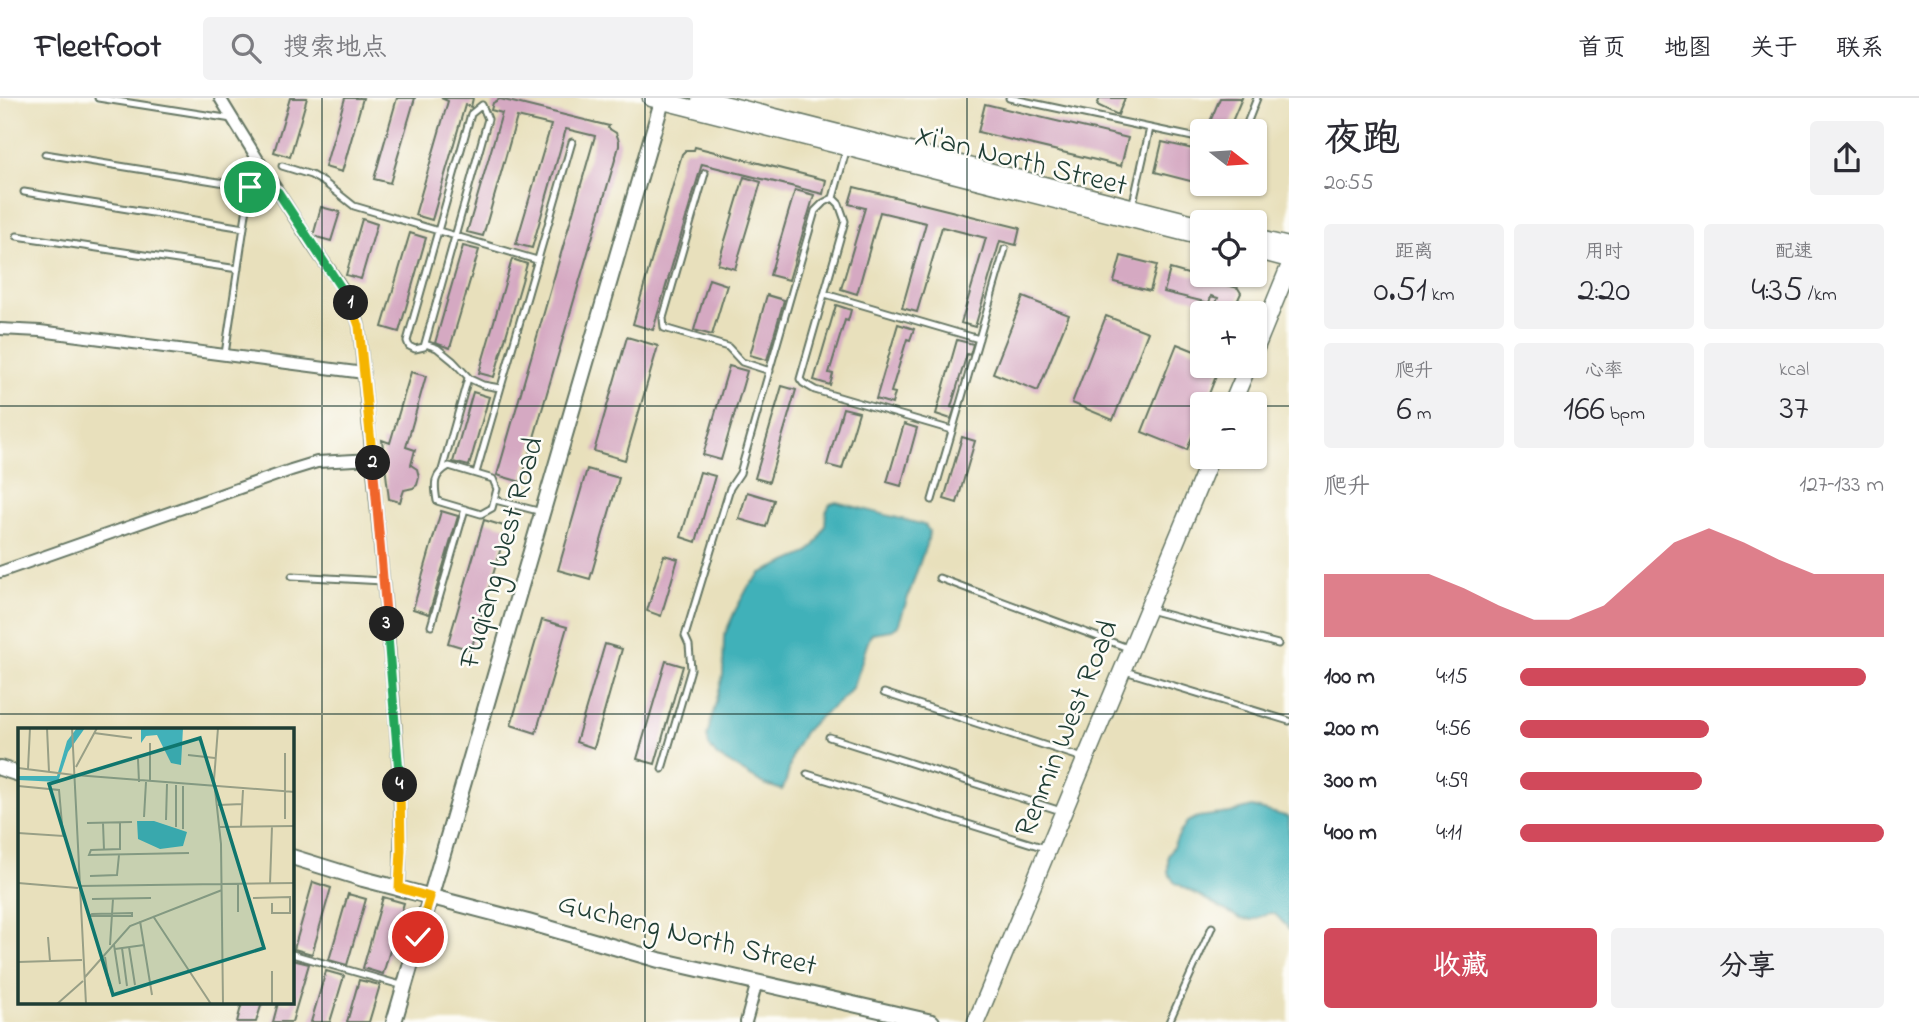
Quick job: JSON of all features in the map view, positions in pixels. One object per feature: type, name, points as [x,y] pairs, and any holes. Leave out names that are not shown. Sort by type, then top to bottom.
[{"type":"main road","name":"Xi'an North Street","points":[[700,98],[1190,222]]},
{"type":"main road","name":"Xi'an North Street","points":[[659,99],[1190,234]]},
{"type":"main road","points":[[1267,241],[1289,246]]},
{"type":"main road","points":[[1267,253],[1289,259]]},
{"type":"main road","points":[[1267,321],[1289,267]]},
{"type":"main road","name":"Renmin West Road","points":[[976,1022],[1206,469]]},
{"type":"street","points":[[220,98],[356,313],[373,459],[400,769],[399,888]]},
{"type":"street","name":"Fuqiang West Road","points":[[394,1022],[659,99]]},
{"type":"street","points":[[0,329],[40,331],[364,373]]},
{"type":"street","points":[[0,572],[317,462],[373,459]]},
{"type":"street","points":[[0,768],[18,774]]},
{"type":"street","name":"Gucheng North Street","points":[[294,858],[659,960],[757,982],[880,1016],[932,1022]]},
{"type":"street","points":[[746,1022],[757,982]]},
{"type":"lane","points":[[98,98],[232,119]]},
{"type":"lane","points":[[482,105],[471,114],[407,341],[409,346],[415,349],[425,344],[488,119],[482,105],[483,98]]},
{"type":"lane","points":[[1009,98],[1190,136]]},
{"type":"lane","points":[[1249,119],[1257,98]]},
{"type":"lane","points":[[1132,207],[1150,128]]},
{"type":"lane","points":[[475,473],[572,142]]},
{"type":"lane","points":[[662,769],[691,669],[690,645],[685,636],[730,488],[740,473],[815,211],[833,198],[846,147]]},
{"type":"lane","points":[[45,154],[278,192]]},
{"type":"lane","points":[[282,166],[311,175],[354,206],[537,260]]},
{"type":"lane","points":[[705,173],[663,318],[664,328],[728,347],[742,362],[770,371]]},
{"type":"lane","points":[[225,355],[250,187]]},
{"type":"lane","points":[[24,192],[244,228]]},
{"type":"lane","points":[[833,198],[839,204],[845,221],[800,379],[815,390],[952,430]]},
{"type":"lane","points":[[17,236],[238,269]]},
{"type":"lane","points":[[932,500],[1005,249]]},
{"type":"lane","points":[[825,294],[979,339]]},
{"type":"lane","points":[[425,344],[445,354],[468,378],[483,385],[500,388]]},
{"type":"lane","points":[[442,470],[449,466],[493,479],[497,489],[492,508],[481,514],[438,501],[435,482],[442,470],[468,378]]},
{"type":"lane","points":[[495,500],[542,512]]},
{"type":"lane","points":[[431,626],[465,509]]},
{"type":"lane","points":[[292,576],[383,581]]},
{"type":"lane","points":[[939,578],[1131,649]]},
{"type":"lane","points":[[1148,609],[1278,644]]},
{"type":"lane","points":[[1122,670],[1289,720]]},
{"type":"lane","points":[[884,693],[1086,759]]},
{"type":"lane","points":[[829,737],[1064,812]]},
{"type":"lane","points":[[807,774],[1048,849]]},
{"type":"lane","points":[[1169,1022],[1212,927]]},
{"type":"lane","points":[[294,955],[404,986]]},
{"type":"water","points":[[836,502],[925,525],[929,531],[928,539],[898,626],[892,630],[872,633],[850,691],[803,734],[793,753],[782,790],[764,784],[717,756],[709,746],[707,736],[723,675],[724,636],[748,587],[761,573],[808,553],[825,526],[826,512],[830,504]]},
{"type":"water","points":[[1252,807],[1289,817],[1289,929],[1276,915],[1269,913],[1252,920],[1241,919],[1174,882],[1168,872],[1168,856],[1187,822],[1198,817]]},
{"type":"building","points":[[290,98],[307,98],[290,157],[274,152]]},
{"type":"building","points":[[345,98],[363,98],[342,172],[325,167]]},
{"type":"building","points":[[397,98],[415,98],[390,183],[374,179]]},
{"type":"building","points":[[441,98],[473,98],[471,107],[465,105],[432,220],[415,215],[448,101]]},
{"type":"building","points":[[1100,98],[1125,98],[1118,115],[1097,105]]},
{"type":"building","points":[[1220,98],[1242,98],[1233,119],[1211,119]]},
{"type":"building","points":[[500,99],[609,126],[619,141],[521,482],[497,475],[595,136],[566,129],[532,248],[516,244],[551,125],[517,117],[483,236],[467,232],[502,113],[491,110],[493,103]]},
{"type":"building","points":[[985,104],[1128,138],[1121,166],[978,132]]},
{"type":"building","points":[[1162,142],[1190,148],[1190,181],[1155,172]]},
{"type":"building","points":[[695,147],[826,180],[823,194],[702,164],[653,330],[633,324],[682,154],[686,150],[694,150]]},
{"type":"building","points":[[744,177],[761,182],[735,269],[718,264]]},
{"type":"building","points":[[854,187],[1020,228],[1016,245],[1000,241],[975,327],[961,323],[986,238],[942,227],[917,312],[902,308],[926,223],[880,212],[857,294],[841,289],[865,208],[849,204]]},
{"type":"building","points":[[795,190],[814,195],[789,280],[770,275]]},
{"type":"building","points":[[321,207],[340,212],[331,241],[313,236]]},
{"type":"building","points":[[362,219],[377,224],[361,279],[346,275]]},
{"type":"building","points":[[410,233],[426,238],[399,332],[382,327]]},
{"type":"building","points":[[463,246],[479,250],[450,348],[435,343]]},
{"type":"building","points":[[1121,256],[1157,265],[1150,291],[1114,282]]},
{"type":"building","points":[[512,259],[527,264],[494,377],[479,373]]},
{"type":"building","points":[[1170,269],[1190,275],[1190,287],[1234,287],[1241,293],[1237,301],[1217,301],[1218,298],[1211,296],[1210,301],[1201,301],[1164,292]]},
{"type":"building","points":[[709,279],[727,285],[712,335],[694,330]]},
{"type":"building","points":[[767,295],[784,300],[767,360],[750,355]]},
{"type":"building","points":[[1023,297],[1069,315],[1038,391],[993,373]]},
{"type":"building","points":[[836,305],[851,310],[848,321],[845,320],[829,373],[833,374],[830,385],[814,380]]},
{"type":"building","points":[[1106,316],[1148,332],[1113,420],[1072,403]]},
{"type":"building","points":[[898,324],[914,329],[910,340],[907,339],[891,392],[895,393],[892,404],[876,399]]},
{"type":"building","points":[[627,337],[658,346],[625,460],[594,451]]},
{"type":"building","points":[[957,340],[973,344],[970,355],[967,354],[951,407],[955,408],[951,419],[936,414]]},
{"type":"building","points":[[1177,344],[1190,349],[1190,378],[1215,378],[1210,392],[1190,392],[1190,442],[1187,450],[1142,432]]},
{"type":"building","points":[[729,366],[747,371],[721,460],[703,455]]},
{"type":"building","points":[[411,372],[426,376],[406,447],[415,450],[411,465],[417,469],[419,477],[417,485],[404,490],[400,502],[389,499],[382,440],[390,443]]},
{"type":"building","points":[[782,386],[796,390],[769,482],[755,478]]},
{"type":"building","points":[[473,392],[489,397],[469,466],[453,462]]},
{"type":"building","points":[[843,408],[859,412],[842,469],[827,465]]},
{"type":"building","points":[[904,424],[917,428],[901,486],[887,482]]},
{"type":"building","points":[[962,437],[975,441],[957,503],[944,499]]},
{"type":"building","points":[[587,469],[619,478],[590,579],[558,570]]},
{"type":"building","points":[[700,472],[715,476],[696,542],[681,537]]},
{"type":"building","points":[[747,492],[774,500],[766,527],[739,519]]},
{"type":"building","points":[[441,511],[458,516],[429,614],[413,609]]},
{"type":"building","points":[[484,520],[507,527],[471,650],[448,643]]},
{"type":"building","points":[[664,555],[678,559],[661,616],[647,611]]},
{"type":"building","points":[[542,620],[567,627],[536,733],[511,725]]},
{"type":"building","points":[[605,644],[622,649],[594,748],[576,742]]},
{"type":"building","points":[[666,661],[683,666],[655,764],[637,759]]},
{"type":"building","points":[[313,882],[331,888],[312,954],[294,949]]},
{"type":"building","points":[[348,894],[366,899],[347,965],[329,960]]},
{"type":"building","points":[[383,897],[404,903],[383,974],[363,968]]},
{"type":"building","points":[[294,960],[309,964],[292,1022],[273,1022],[278,1004],[294,1004]]},
{"type":"building","points":[[326,971],[344,976],[330,1022],[311,1022]]},
{"type":"building","points":[[359,980],[380,985],[369,1022],[347,1022]]},
{"type":"building","points":[[242,1004],[262,1004],[256,1022],[237,1022]]},
{"type":"route","points":[[250,187],[278,192],[350,301],[359,326],[400,769],[399,888],[430,897],[418,937]]}]
